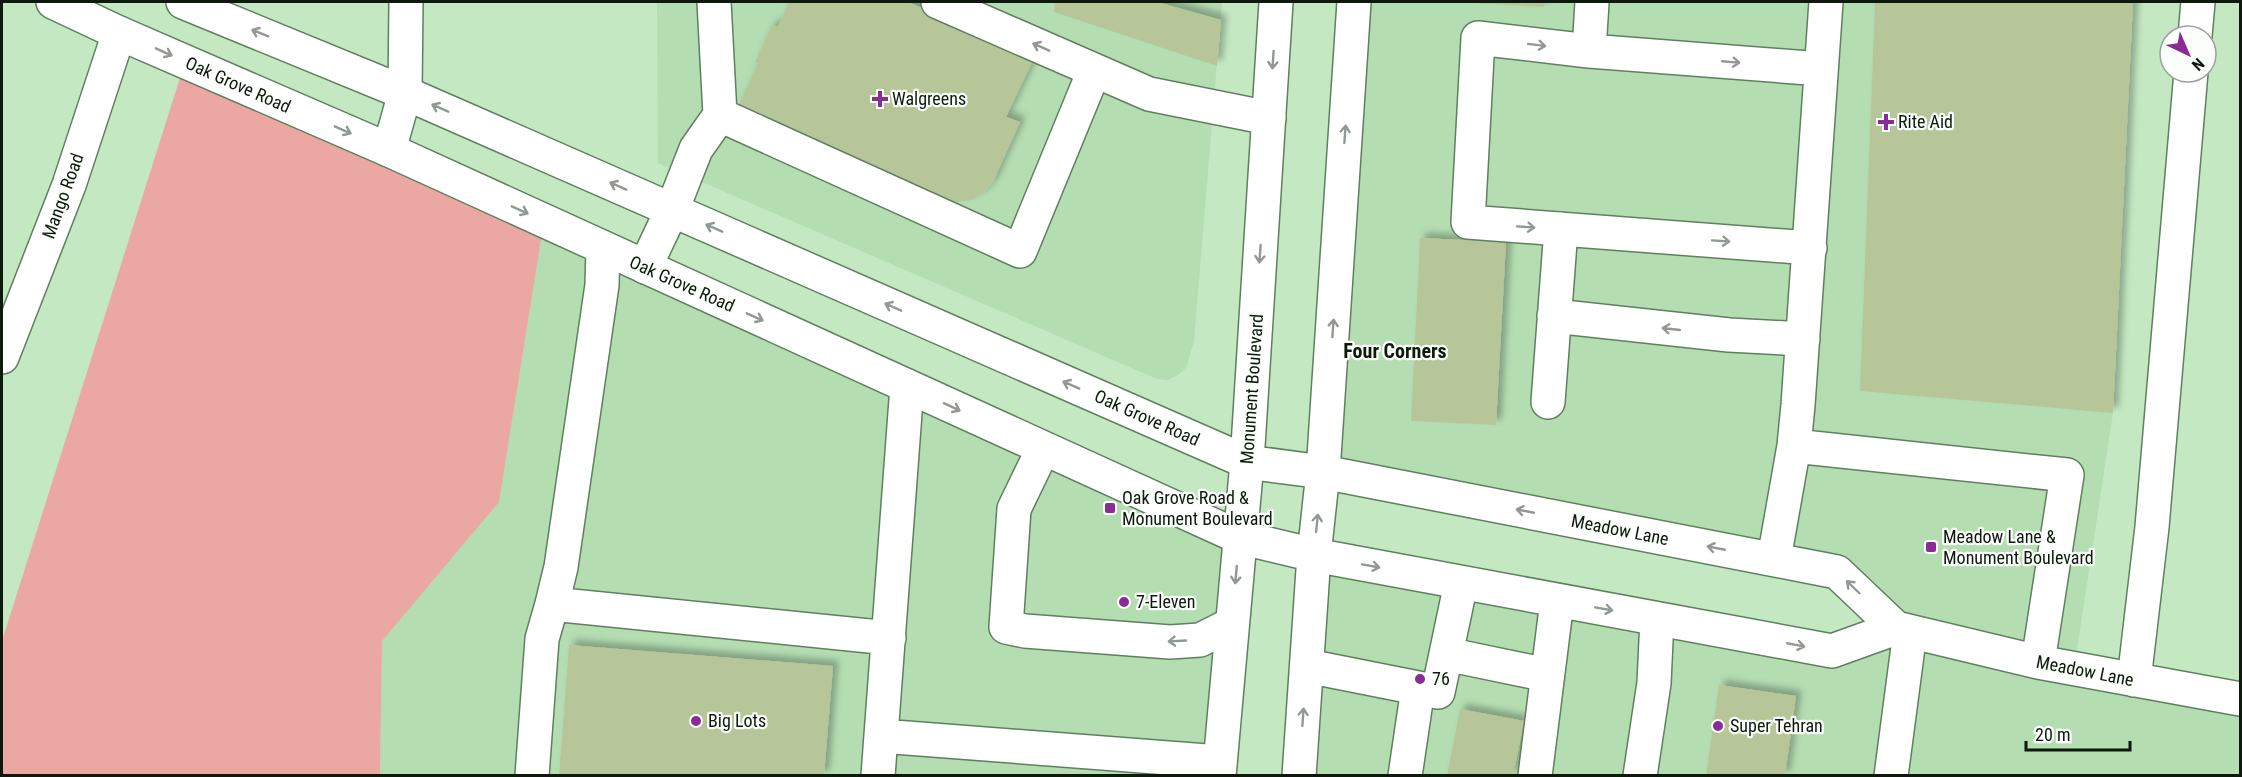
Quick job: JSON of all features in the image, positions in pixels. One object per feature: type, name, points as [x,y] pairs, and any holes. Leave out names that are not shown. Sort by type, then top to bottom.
[{"type":"main road","name":"Oak Grove Road","points":[[53,2],[389,150],[1239,537],[1314,555]]},
{"type":"main road","name":"Oak Grove Road","points":[[183,2],[405,93],[1247,462],[1323,472]]},
{"type":"main road","points":[[389,150],[405,93],[406,2]]},
{"type":"main road","points":[[645,267],[672,210],[696,149],[720,115],[714,2]]},
{"type":"main road","points":[[938,2],[1149,94],[1269,118]]},
{"type":"main road","name":"Monument Boulevard","points":[[1219,769],[1247,462],[1276,2]]},
{"type":"main road","points":[[1299,776],[1314,555],[1323,472],[1354,2]]},
{"type":"main road","points":[[1589,51],[1592,2]]},
{"type":"main road","points":[[1773,559],[1794,446],[1826,2]]},
{"type":"main road","points":[[2195,24],[2198,2]]},
{"type":"main road","name":"Mango Road","points":[[2,357],[69,186],[119,33]]},
{"type":"main road","points":[[1810,248],[1468,222],[1478,38],[1589,51],[1821,69]]},
{"type":"main road","points":[[720,115],[1020,251],[1094,71]]},
{"type":"main road","points":[[2134,680],[2152,527],[2190,84]]},
{"type":"main road","points":[[1548,402],[1561,229]]},
{"type":"main road","points":[[532,776],[542,639],[561,567],[601,297],[603,248]]},
{"type":"main road","points":[[1554,316],[1729,335],[1803,339]]},
{"type":"main road","points":[[878,776],[907,386]]},
{"type":"main road","points":[[1794,446],[2067,475],[2038,662]]},
{"type":"main road","points":[[1043,449],[1014,509],[1006,627],[1025,631],[1170,642],[1200,640],[1232,624]]},
{"type":"main road","name":"Meadow Lane","points":[[1323,472],[1837,572],[1903,630],[2038,662],[2241,699]]},
{"type":"main road","points":[[1314,555],[1832,651],[1903,630],[1891,776]]},
{"type":"main road","points":[[1306,666],[1438,692],[1461,583]]},
{"type":"main road","points":[[1535,776],[1557,600]]},
{"type":"main road","points":[[552,604],[889,638]]},
{"type":"main road","points":[[1640,776],[1654,683],[1657,618]]},
{"type":"main road","points":[[1446,654],[1547,675]]},
{"type":"main road","points":[[1405,776],[1418,688]]},
{"type":"main road","points":[[881,736],[1121,765],[1219,769]]},
{"type":"shaded area","points":[[657,2],[1222,2],[1194,341],[1186,368],[1167,380],[1157,379],[658,163]]},
{"type":"shaded area","points":[[1354,2],[2133,2],[2113,413],[2074,669],[2240,699],[2240,775],[1299,776],[1314,555],[1832,651],[1895,628],[1837,572],[1323,472]]},
{"type":"shaded area","points":[[185,62],[544,221],[499,502],[382,641],[380,775],[2,776],[2,641]]},
{"type":"shaded area","points":[[544,221],[1239,537],[1219,775],[380,776],[382,641],[499,501]]},
{"type":"building","points":[[789,2],[908,2],[1034,58],[1006,117],[1020,122],[993,182],[982,194],[971,200],[958,202],[943,200],[884,174],[885,171],[738,107],[772,25],[778,27]]},
{"type":"building","points":[[1055,2],[1157,2],[1221,20],[1217,66],[1054,12]]},
{"type":"building","points":[[1544,2],[1544,7],[1474,3]]},
{"type":"building","points":[[1875,2],[2133,2],[2113,413],[1860,391]]},
{"type":"building","points":[[1420,238],[1506,242],[1496,425],[1411,421]]},
{"type":"building","name":"Big Lots","points":[[569,645],[833,666],[824,776],[559,776]]},
{"type":"building","points":[[1719,685],[1796,696],[1785,776],[1706,776]]},
{"type":"building","points":[[1460,709],[1524,721],[1513,776],[1447,776]]},
{"type":"place","name":"Walgreens","points":[[880,99]]},
{"type":"place","name":"Rite Aid","points":[[1886,122]]},
{"type":"place","name":"Oak Grove Road & Monument Boulevard","points":[[1110,508]]},
{"type":"place","name":"Meadow Lane & Monument Boulevard","points":[[1931,547]]},
{"type":"place","name":"7-Eleven","points":[[1124,602]]},
{"type":"place","name":"76","points":[[1420,679]]},
{"type":"place","name":"Big Lots","points":[[696,721]]},
{"type":"place","name":"Super Tehran","points":[[1718,726]]},
{"type":"district","name":"Four Corners","points":[[1395,351]]}]
